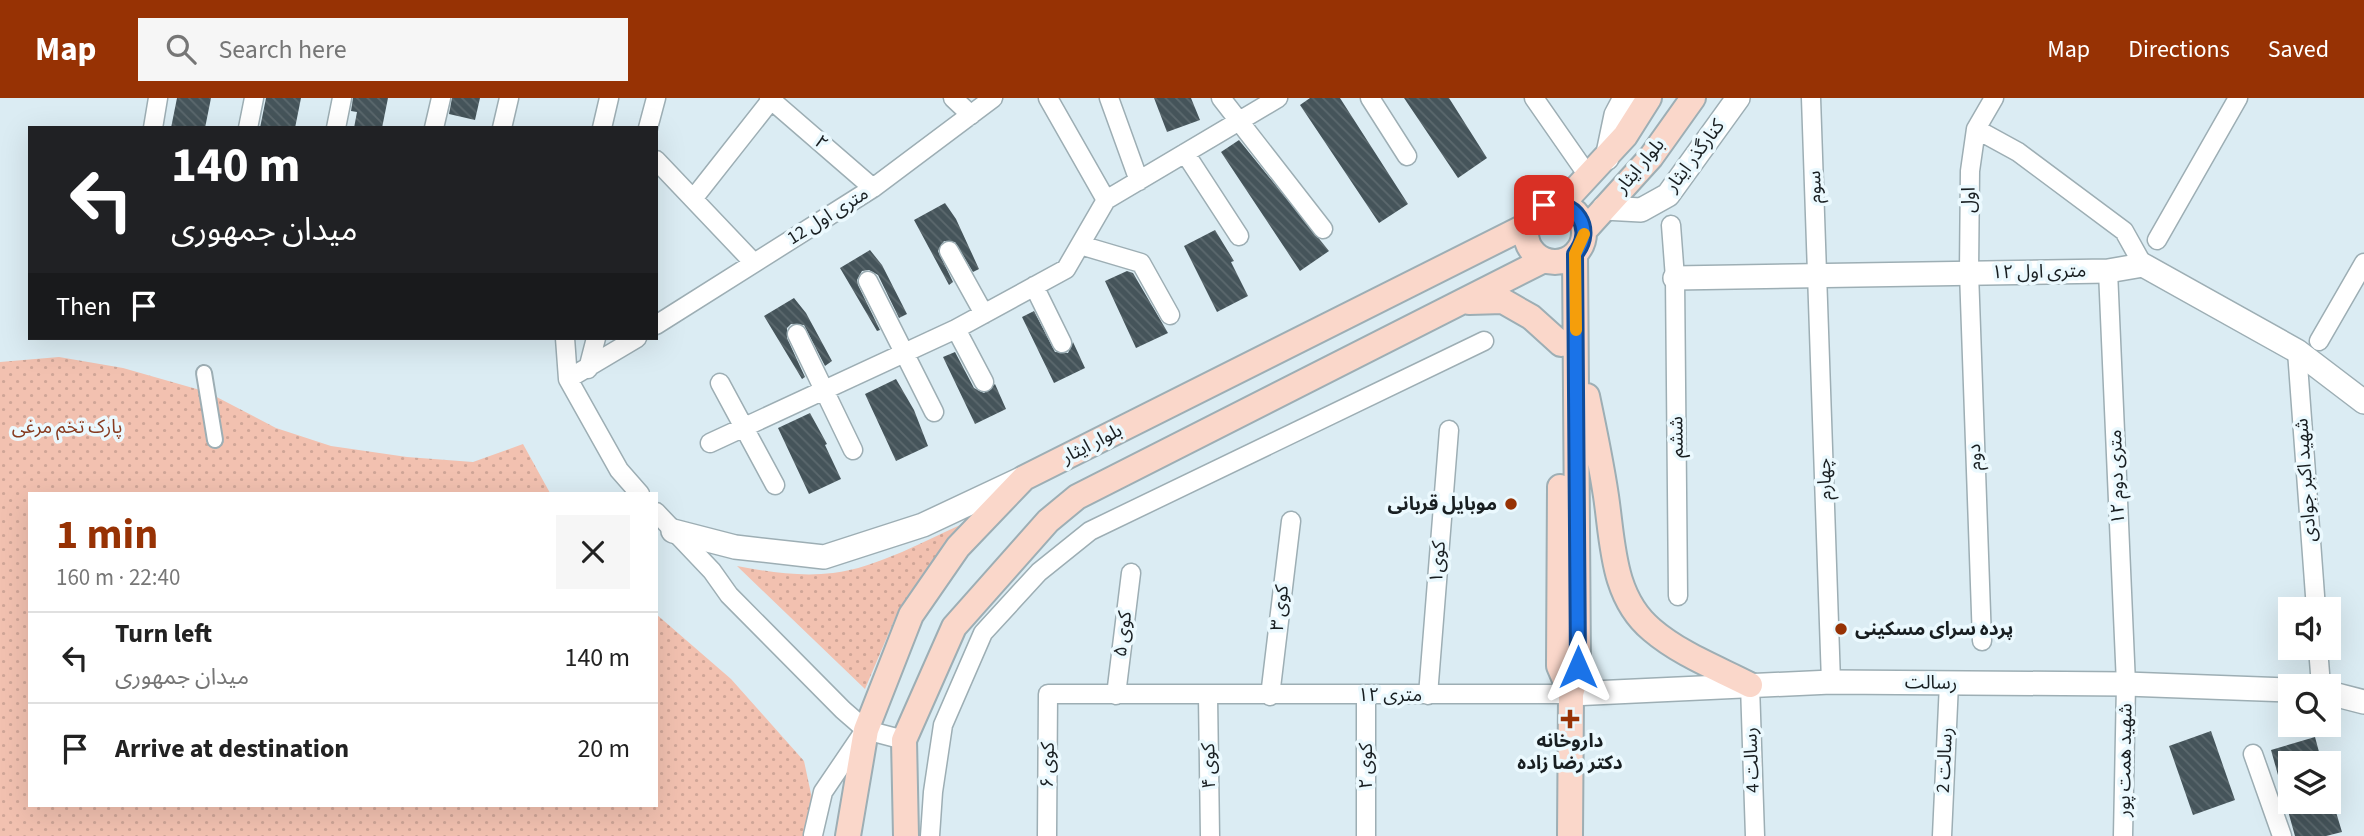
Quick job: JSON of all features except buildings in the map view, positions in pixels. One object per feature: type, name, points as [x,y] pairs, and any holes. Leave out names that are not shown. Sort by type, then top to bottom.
[{"type":"main road","name":"بلوار ایثار","points":[[1562,204],[1607,158],[1649,98]]},
{"type":"main road","name":"بلوار ایثار","points":[[1584,231],[1651,157],[1693,98]]},
{"type":"main road","points":[[906,836],[904,740],[954,627],[1048,521],[1077,497],[1461,302],[1560,259],[1581,248],[1584,231],[1580,217],[1562,204],[1553,203],[1536,210],[1526,226],[1531,250],[1560,259]]},
{"type":"main road","name":"بلوار ایثار","points":[[848,836],[866,730],[911,615],[958,547],[1024,478],[1526,226]]},
{"type":"main road","points":[[1560,259],[1568,340],[1559,666],[1571,694],[1570,836]]},
{"type":"main road","points":[[1461,302],[1503,301],[1568,340],[1606,495],[1615,566],[1630,604],[1650,629],[1675,646],[1750,685]]},
{"type":"street","points":[[153,126],[158,98]]},
{"type":"street","points":[[248,126],[254,98]]},
{"type":"street","points":[[336,126],[342,98]]},
{"type":"street","points":[[434,126],[441,98]]},
{"type":"street","points":[[502,126],[509,98]]},
{"type":"street","points":[[602,126],[609,98]]},
{"type":"street","points":[[649,126],[656,98]]},
{"type":"street","points":[[953,98],[971,115]]},
{"type":"street","name":"12 متری اول","points":[[658,324],[873,188],[993,98]]},
{"type":"street","points":[[1048,98],[1106,200]]},
{"type":"street","points":[[1109,98],[1139,181]]},
{"type":"street","points":[[1221,98],[1323,229]]},
{"type":"street","points":[[710,443],[956,329],[1066,269],[1106,200],[1278,98]]},
{"type":"street","points":[[1370,98],[1407,156]]},
{"type":"street","points":[[1534,98],[1589,177]]},
{"type":"street","points":[[1607,158],[1616,115],[1625,98]]},
{"type":"street","name":"کنارگذر ایثار","points":[[1604,208],[1641,210],[1668,195],[1738,98]]},
{"type":"street","name":"سوم","points":[[1811,98],[1819,276]]},
{"type":"street","points":[[1994,98],[1976,129],[2018,152],[2124,231],[2143,265],[2297,351],[2364,402]]},
{"type":"street","points":[[2157,240],[2238,98]]},
{"type":"street","points":[[693,198],[770,99]]},
{"type":"street","name":"۲","points":[[770,99],[873,188]]},
{"type":"street","name":"اول","points":[[1969,272],[1970,171],[1976,129]]},
{"type":"street","points":[[1185,153],[1240,236]]},
{"type":"street","points":[[658,162],[753,262]]},
{"type":"street","name":"ششم","points":[[1671,225],[1675,278],[1678,596]]},
{"type":"street","points":[[1080,245],[1141,263],[1170,315]]},
{"type":"street","points":[[949,251],[984,314]]},
{"type":"street","points":[[2319,341],[2364,263]]},
{"type":"street","name":"۱۲ متری اول","points":[[1675,278],[2108,271],[2143,265]]},
{"type":"street","name":"۱۲ متری دوم","points":[[2108,271],[2126,684]]},
{"type":"street","name":"دوم","points":[[1969,272],[1982,642]]},
{"type":"street","name":"چهارم","points":[[1819,276],[1831,682]]},
{"type":"street","points":[[868,281],[934,412]]},
{"type":"street","points":[[1034,286],[1062,343]]},
{"type":"street","points":[[956,329],[984,382]]},
{"type":"street","points":[[797,334],[853,450]]},
{"type":"street","points":[[565,340],[568,379],[619,470],[638,492]]},
{"type":"street","points":[[588,369],[595,340]]},
{"type":"street","points":[[568,379],[634,340]]},
{"type":"street","points":[[930,836],[943,724],[983,633],[1039,572],[1090,531],[1484,341]]},
{"type":"street","name":"شهید اکبر جوادی","points":[[2297,351],[2314,597]]},
{"type":"street","points":[[204,373],[215,440]]},
{"type":"street","points":[[720,383],[775,485]]},
{"type":"street","name":"کوی۱","points":[[1428,695],[1449,430]]},
{"type":"street","points":[[673,531],[735,547],[824,557],[923,525],[1024,478]]},
{"type":"street","points":[[658,514],[712,571],[729,595],[866,730],[904,740]]},
{"type":"street","name":"کوی ۳","points":[[1270,696],[1291,520]]},
{"type":"street","name":"کوی ۵","points":[[1116,695],[1131,573]]},
{"type":"street","name":"رسالت","points":[[1571,694],[1831,682],[2126,684],[2278,690]]},
{"type":"street","name":"رسالت 2","points":[[1942,836],[1949,683]]},
{"type":"street","name":"شهید همت پور","points":[[2123,836],[2126,684]]},
{"type":"street","name":"رسالت 4","points":[[1750,685],[1755,836]]},
{"type":"street","name":"۱۲ متری","points":[[1048,694],[1571,694]]},
{"type":"street","name":"کوی ۶","points":[[1047,836],[1048,694]]},
{"type":"street","name":"کوی ۲","points":[[1366,695],[1366,836]]},
{"type":"street","name":"کوی ۴","points":[[1208,696],[1210,836]]},
{"type":"street","points":[[2341,696],[2364,702]]},
{"type":"street","points":[[813,835],[822,792],[866,730]]},
{"type":"street","points":[[2253,754],[2282,836]]},
{"type":"green space","name":"پارک تخم مرغی","points":[[59,357],[123,368],[207,392],[276,428],[331,446],[407,457],[473,462],[523,444],[549,492],[28,492],[28,807],[658,807],[658,616],[731,679],[804,761],[820,836],[0,836],[0,362]]},
{"type":"green space","points":[[969,521],[932,562],[896,616],[865,689],[737,566],[797,574],[850,570],[902,552]]},
{"type":"slow traffic","points":[[1576,330],[1575,254],[1581,248],[1584,234]]},
{"type":"place","name":"موبایل قربانی","points":[[1511,504]]},
{"type":"place","name":"پرده سرای مسکینی","points":[[1841,629]]},
{"type":"place","name":"داروخانه دکتر رضا زاده","points":[[1570,719]]},
{"type":"route","points":[[1544,205],[1553,203],[1569,207],[1580,217],[1584,231],[1581,248],[1575,254],[1578,667]]}]
